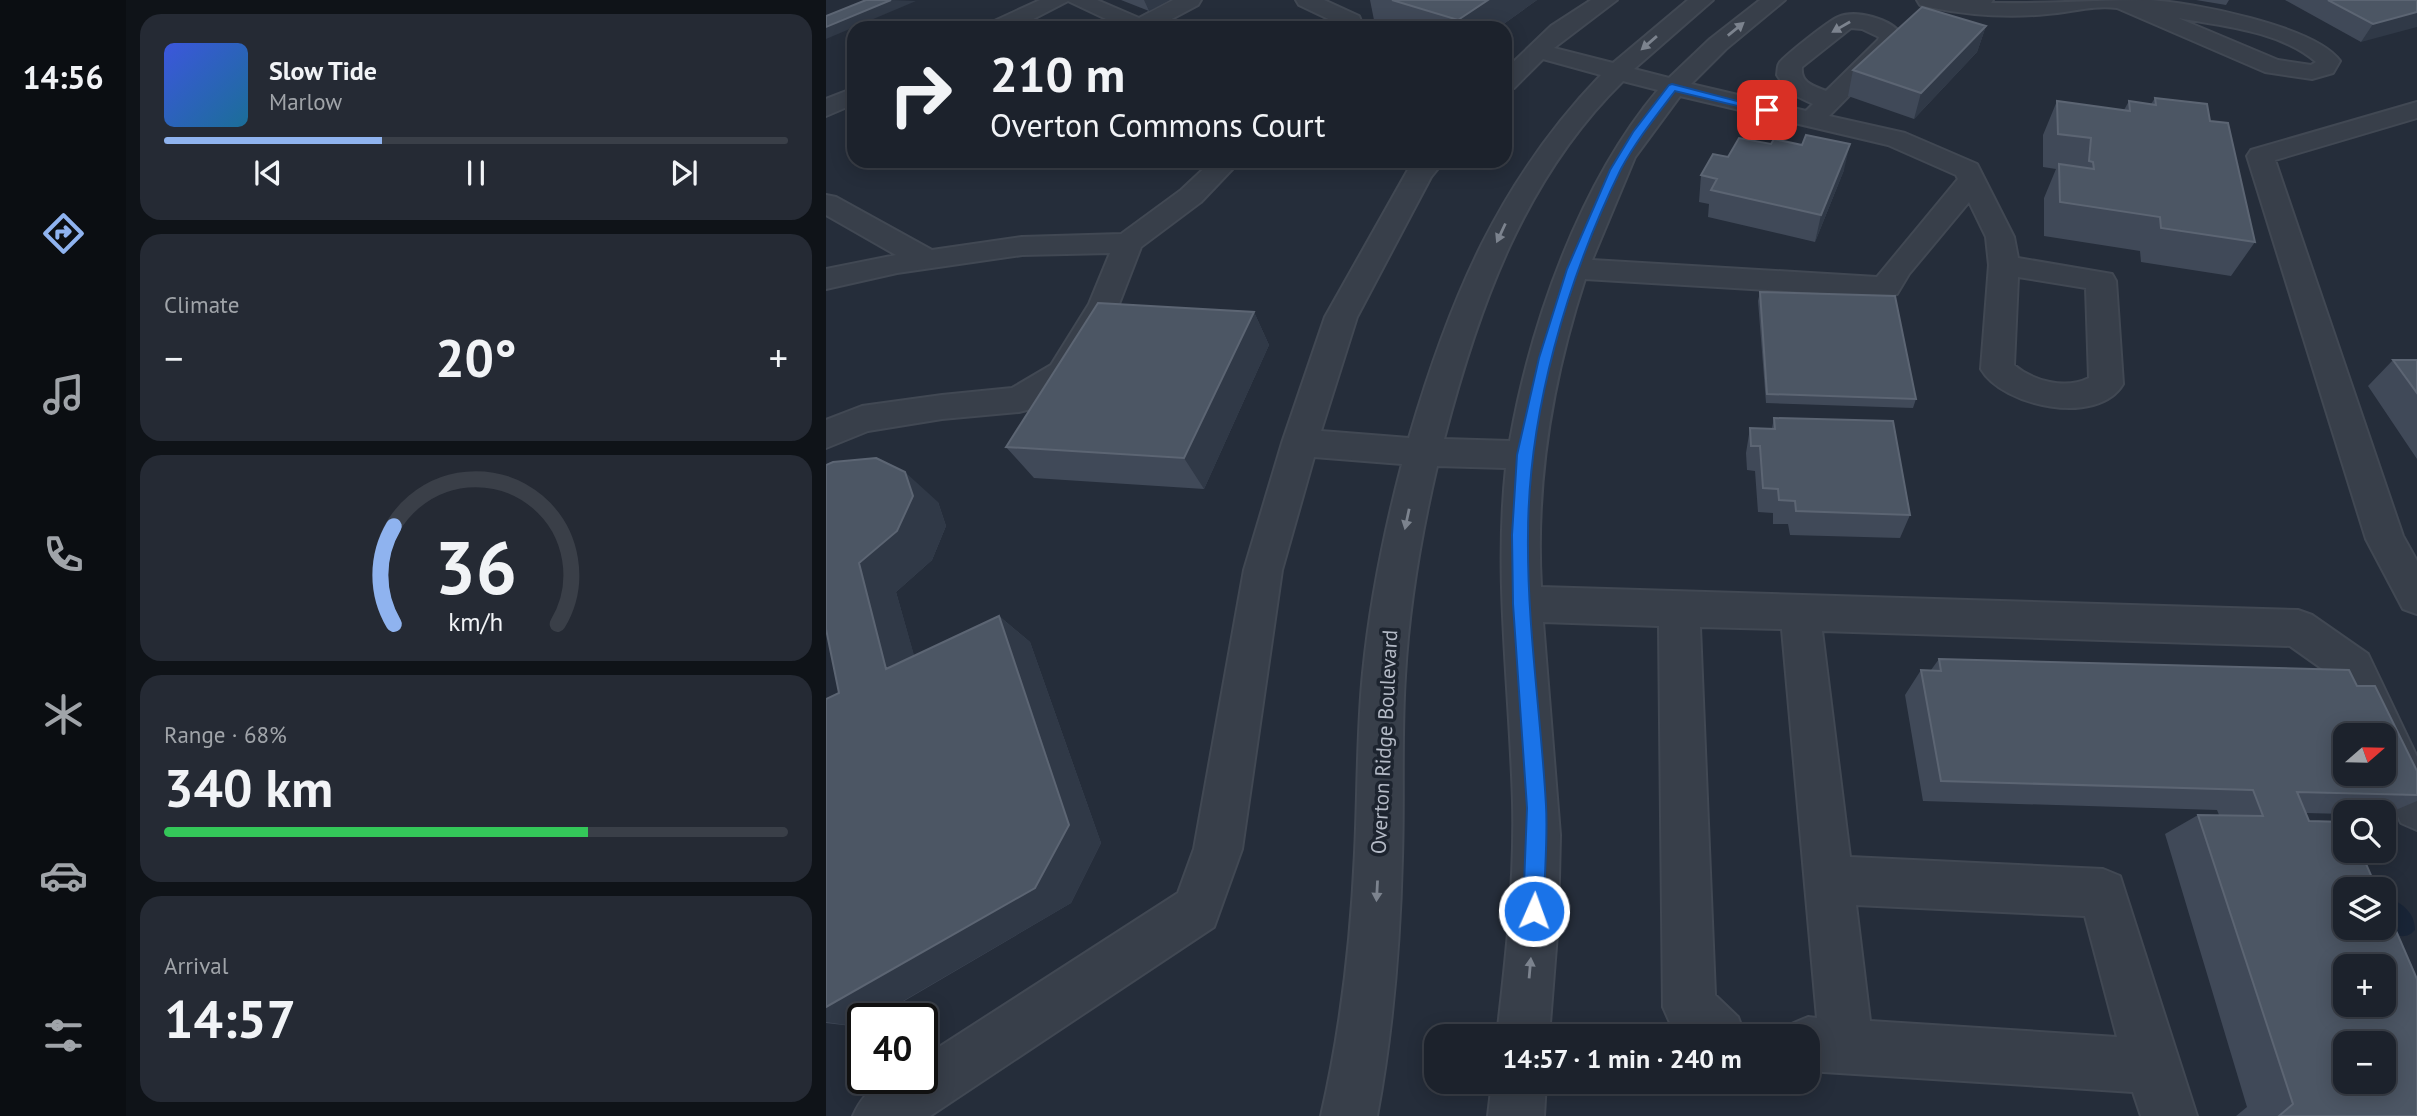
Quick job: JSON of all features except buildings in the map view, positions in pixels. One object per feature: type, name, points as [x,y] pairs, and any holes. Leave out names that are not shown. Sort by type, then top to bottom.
[{"type":"street","points":[[1013,21],[1058,0]]},
{"type":"street","points":[[1078,0],[1128,21]]},
{"type":"street","points":[[1153,21],[1190,0]]},
{"type":"street","points":[[1307,0],[1351,21]]},
{"type":"street","points":[[1512,74],[1559,31],[1606,0]]},
{"type":"street","name":"Overton Ridge Boulevard","points":[[1349,1116],[1373,959],[1384,674],[1400,550],[1421,452],[1467,313],[1503,228],[1534,174],[1578,113],[1615,72],[1702,0]]},
{"type":"street","points":[[1524,1024],[1533,937],[1536,808],[1521,604],[1520,535],[1524,455],[1545,358],[1574,269],[1616,170],[1636,134],[1672,87],[1731,33],[1774,0]]},
{"type":"street","points":[[1928,0],[1974,4],[2013,12],[2063,7],[2095,0]]},
{"type":"street","points":[[2114,1],[2264,29],[2322,51],[2328,61],[2325,68],[2312,72],[2273,67],[2114,1]]},
{"type":"street","points":[[1538,51],[1672,87],[1820,111],[1896,139],[1969,175],[2000,237],[2004,265],[1997,369],[2015,384],[2054,395],[2085,395],[2106,384],[2101,281],[2004,265]]},
{"type":"street","points":[[826,108],[847,98]]},
{"type":"street","points":[[2417,110],[2260,156],[2385,540],[2417,597]]},
{"type":"street","points":[[826,435],[862,419],[1019,400],[1063,373],[1104,304],[1128,243],[1191,196],[1220,168]]},
{"type":"street","points":[[881,1116],[1197,910],[1218,849],[1263,570],[1300,443],[1341,317],[1425,168]]},
{"type":"street","points":[[1574,269],[1886,287],[1969,175]]},
{"type":"street","points":[[826,203],[928,260]]},
{"type":"street","points":[[826,279],[928,260],[1022,247],[1128,243]]},
{"type":"street","points":[[1300,443],[1421,452],[1524,455]]},
{"type":"street","points":[[1521,604],[2298,628],[2353,667],[2417,807]]},
{"type":"street","points":[[1679,609],[1689,1007],[1707,1024]]},
{"type":"street","points":[[1800,612],[1829,880],[1827,1044],[2152,1066]]},
{"type":"street","points":[[1829,880],[2104,893],[2152,1066],[2169,1116]]},
{"type":"street","points":[[1516,1116],[1518,1094]]},
{"type":"water","points":[[2396,901],[2409,912],[2415,930],[2400,936],[2396,935]]},
{"type":"route","points":[[1534,911],[1536,808],[1521,604],[1520,535],[1524,455],[1545,358],[1593,219],[1636,134],[1672,87],[1767,110]]}]
